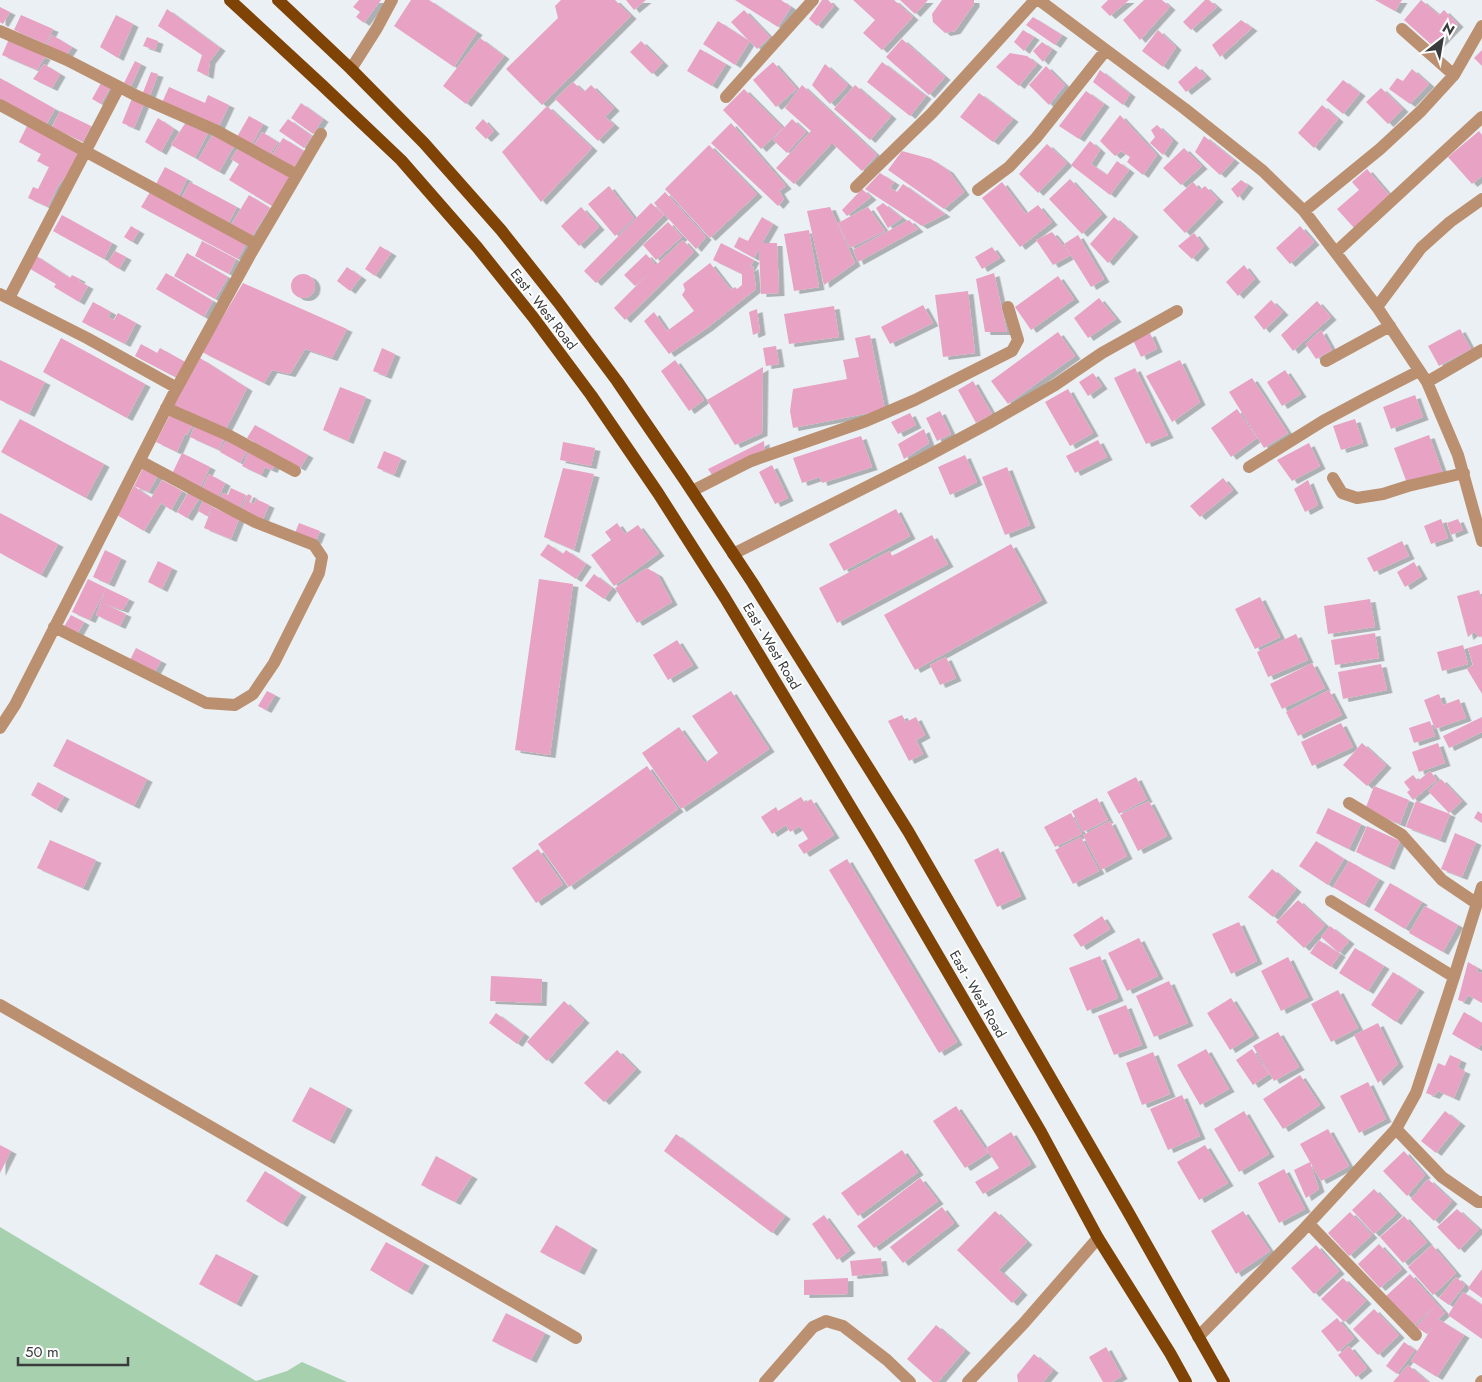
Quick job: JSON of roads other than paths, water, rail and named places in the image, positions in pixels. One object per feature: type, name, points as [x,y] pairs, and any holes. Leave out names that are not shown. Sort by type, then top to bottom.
[{"type":"main road","name":"East - West Road","points":[[230,0],[401,160],[483,254],[591,396],[658,493],[725,598],[862,825],[1036,1123],[1098,1238],[1186,1382]]},
{"type":"main road","name":"East - West Road","points":[[278,0],[351,69],[424,143],[512,245],[558,302],[617,381],[733,554],[908,830],[1224,1382]]},
{"type":"street","points":[[351,69],[378,28],[392,0]]},
{"type":"street","points":[[726,97],[812,0]]},
{"type":"street","points":[[856,187],[932,113],[1036,0]]},
{"type":"street","points":[[1048,2],[1106,50],[1263,171],[1304,211],[1377,307],[1427,382],[1458,455],[1482,541]]},
{"type":"street","points":[[1304,211],[1380,149],[1421,111],[1454,75],[1482,26]]},
{"type":"street","points":[[1402,29],[1454,75]]},
{"type":"street","points":[[0,31],[67,60],[137,96],[217,131],[297,175]]},
{"type":"street","points":[[978,190],[1009,167],[1036,138],[1106,50]]},
{"type":"street","points":[[119,87],[85,152],[4,296],[87,338],[177,388]]},
{"type":"street","points":[[0,105],[256,244]]},
{"type":"street","points":[[1336,252],[1482,117]]},
{"type":"street","points":[[0,728],[15,705],[166,408],[256,244],[321,134]]},
{"type":"street","points":[[1377,307],[1421,248],[1450,222],[1482,199]]},
{"type":"street","points":[[692,491],[751,461],[866,421],[916,400],[1012,351],[1018,340],[1008,306]]},
{"type":"street","points":[[733,554],[922,459],[989,423],[1055,385],[1102,353],[1178,311]]},
{"type":"street","points":[[1326,361],[1390,326]]},
{"type":"street","points":[[1427,382],[1482,350]]},
{"type":"street","points":[[1249,467],[1331,417],[1420,371]]},
{"type":"street","points":[[166,408],[230,436],[295,471]]},
{"type":"street","points":[[54,627],[206,703],[236,705],[253,694],[274,664],[318,573],[322,557],[314,545],[255,522],[140,460]]},
{"type":"street","points":[[1333,478],[1342,493],[1357,498],[1383,494],[1408,486],[1464,474]]},
{"type":"street","points":[[1349,803],[1402,835],[1442,880],[1476,903]]},
{"type":"street","points":[[1198,1336],[1309,1224],[1396,1129],[1416,1093],[1482,887]]},
{"type":"street","points":[[1331,901],[1454,977]]},
{"type":"street","points":[[0,1005],[576,1338]]},
{"type":"street","points":[[1396,1129],[1442,1177],[1478,1202],[1482,1202]]},
{"type":"street","points":[[1309,1224],[1416,1335]]},
{"type":"street","points":[[968,1382],[1024,1323],[1098,1238]]},
{"type":"street","points":[[765,1382],[813,1327],[826,1321],[843,1326],[887,1360],[910,1382]]}]
